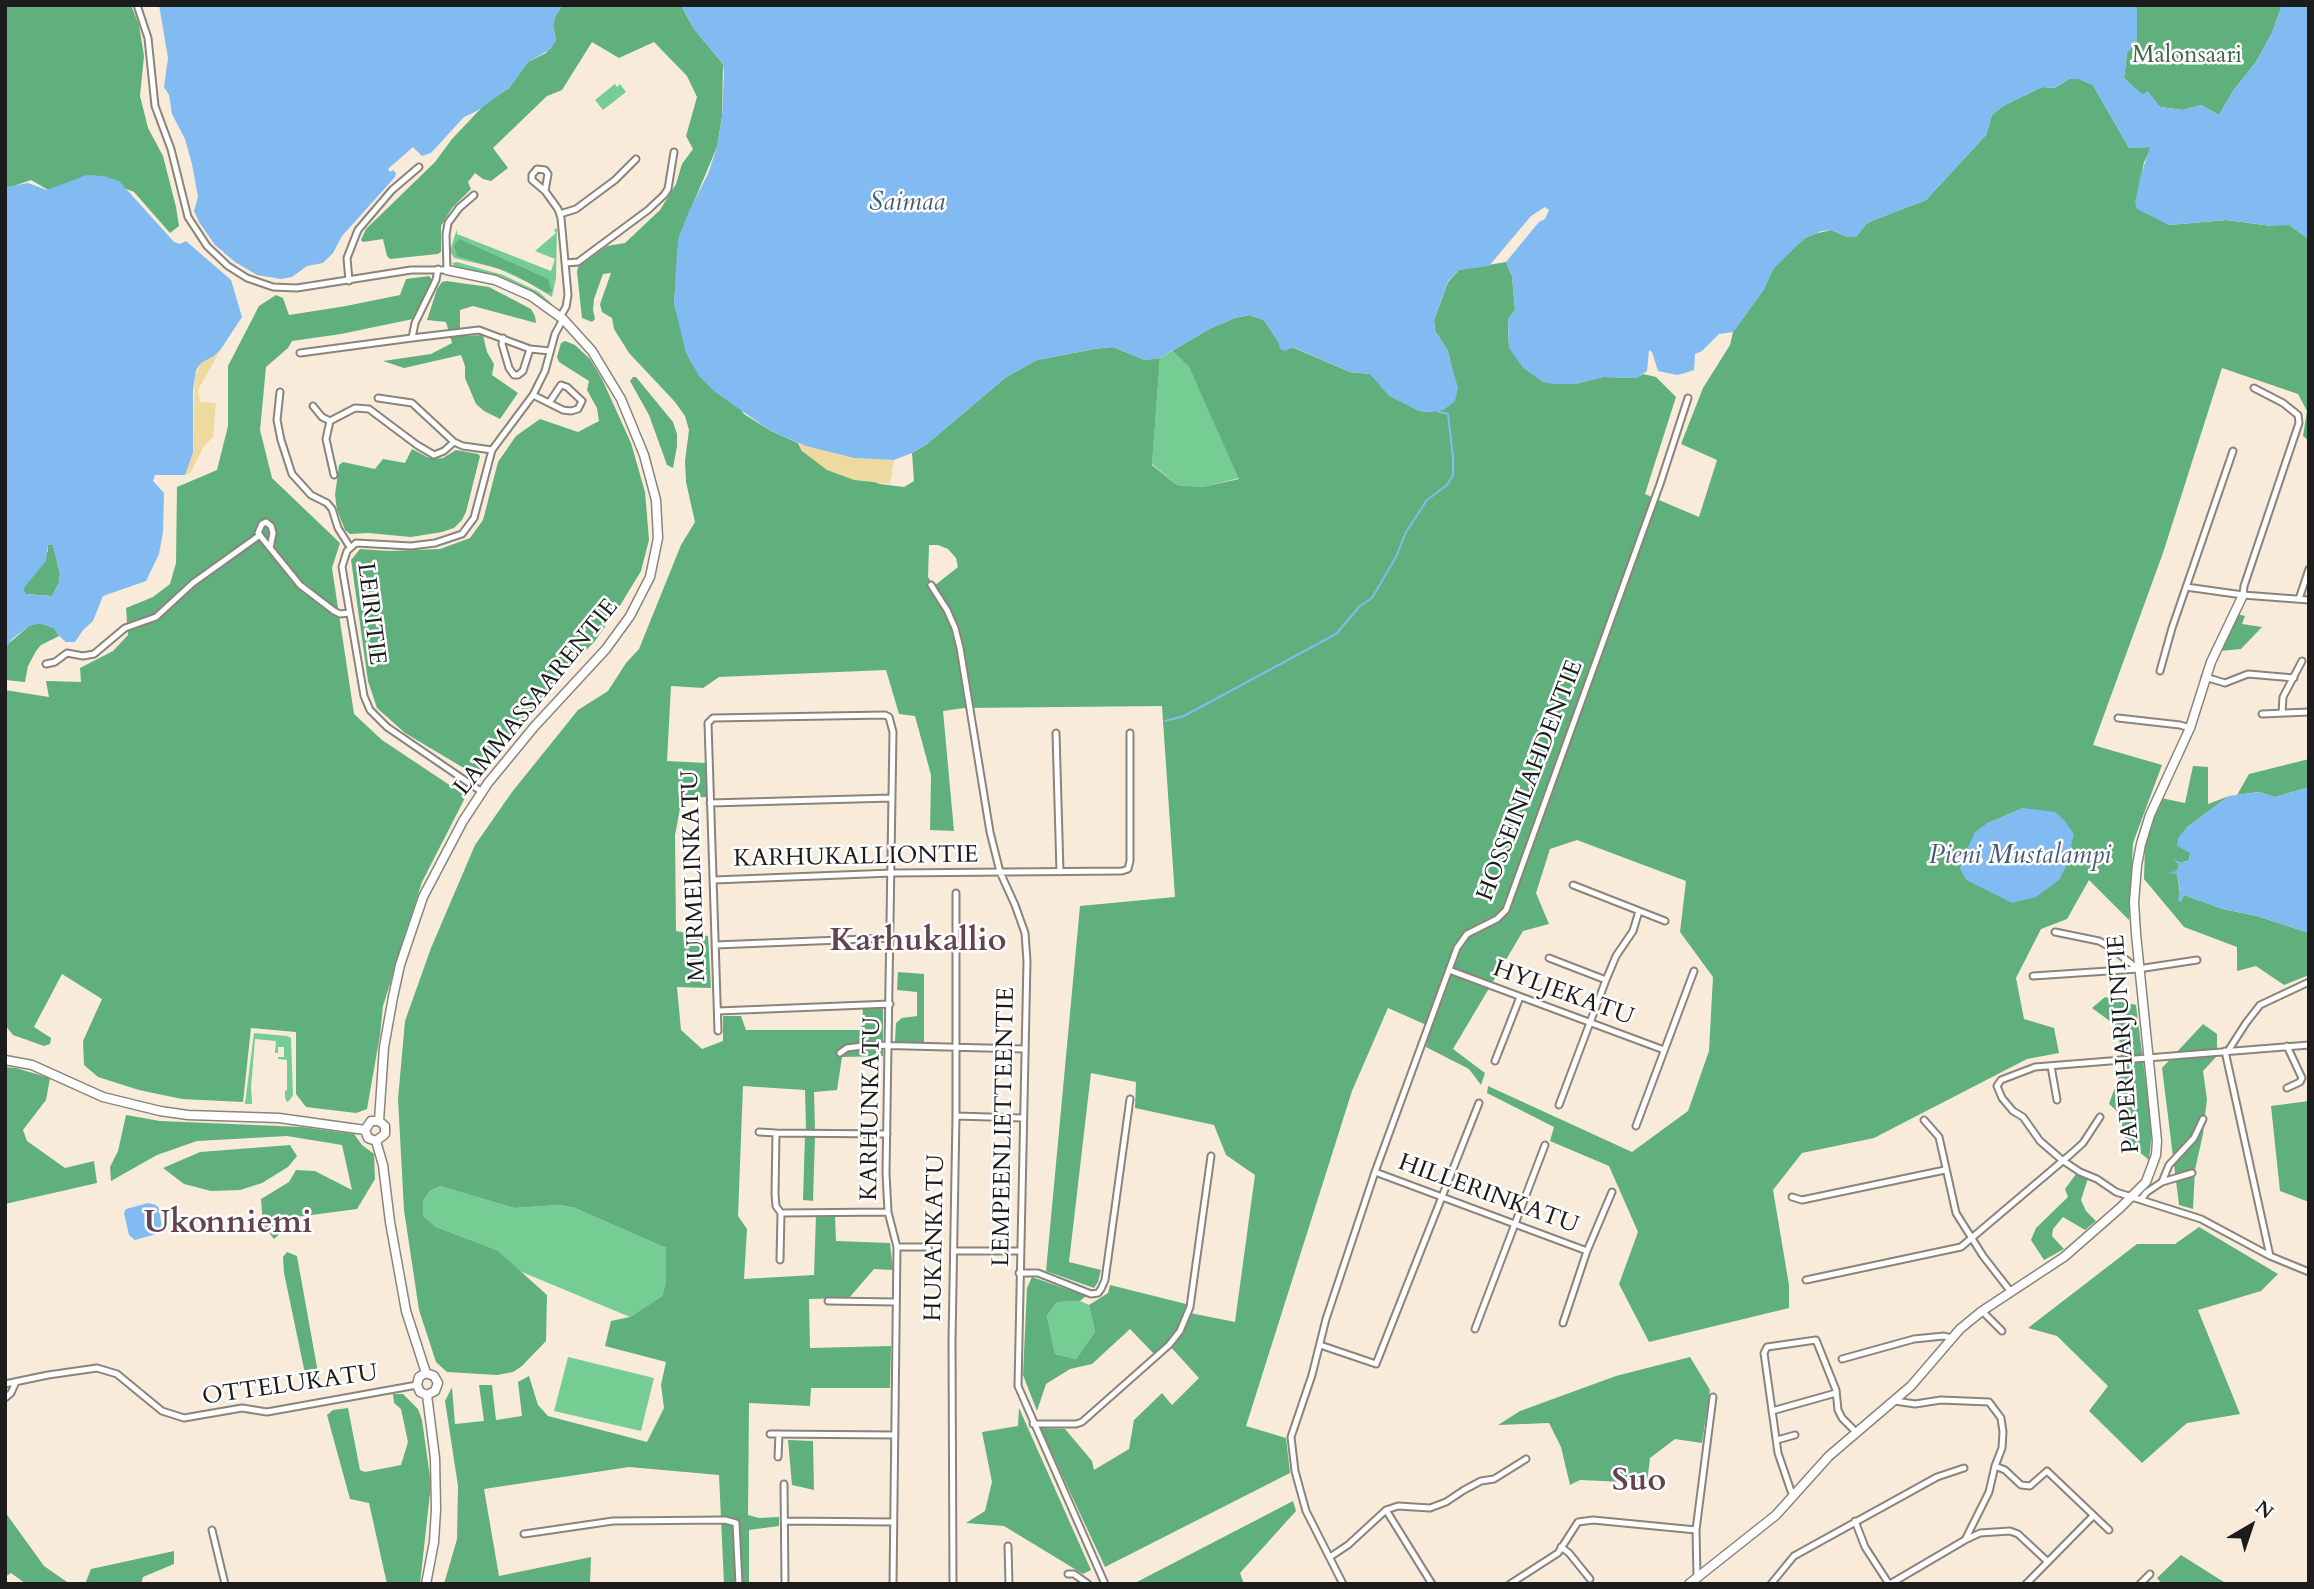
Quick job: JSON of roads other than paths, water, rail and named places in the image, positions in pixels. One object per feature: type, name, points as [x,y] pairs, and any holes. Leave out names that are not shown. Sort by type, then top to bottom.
[{"type":"street","name":"LAMMASSAARENTIE","points":[[137,5],[148,38],[151,83],[158,119],[174,159],[184,207],[191,225],[201,239],[228,266],[264,285],[297,288],[401,271],[438,269],[483,276],[531,296],[561,318],[585,342],[600,363],[635,431],[649,468],[656,500],[657,547],[643,594],[623,627],[534,727],[482,792],[452,840],[423,897],[400,965],[384,1047],[379,1121]]},
{"type":"street","points":[[565,263],[578,262],[664,195],[668,189],[674,152]]},
{"type":"street","points":[[561,214],[576,209],[615,180],[636,159]]},
{"type":"street","points":[[349,281],[347,258],[350,244],[358,230],[392,190],[419,167]]},
{"type":"street","points":[[378,398],[412,402],[454,442],[492,450],[533,395],[545,371],[566,307],[561,214],[545,191]]},
{"type":"street","points":[[447,270],[448,223],[459,208],[474,195]]},
{"type":"street","points":[[412,338],[415,323],[436,280],[438,269]]},
{"type":"street","points":[[300,353],[480,330],[530,349],[550,351]]},
{"type":"street","points":[[503,338],[502,345],[514,375],[523,371],[530,349]]},
{"type":"street","points":[[533,395],[563,410],[570,411],[578,409],[582,401],[561,385],[550,403]]},
{"type":"street","name":"PAPERHARJUNTIE","points":[[1689,1584],[1729,1550],[1760,1529],[1829,1456],[1911,1386],[1951,1338],[1982,1311],[2064,1257],[2137,1198],[2146,1182],[2156,1155],[2157,1141],[2138,969],[2134,902],[2141,844],[2150,815],[2190,728],[2205,677],[2244,595],[2244,586],[2300,423],[2298,415],[2283,403],[2254,388]]},
{"type":"street","points":[[280,392],[277,420],[292,474],[311,495],[327,503],[350,547]]},
{"type":"street","name":"HOSSEINLAHDENTIE","points":[[1330,1557],[1306,1511],[1295,1471],[1292,1437],[1336,1287],[1457,948],[1467,934],[1497,919],[1506,910],[1660,484],[1688,398]]},
{"type":"street","points":[[313,406],[322,417],[330,421]]},
{"type":"street","points":[[330,421],[359,407],[377,413],[426,452],[439,454],[454,442]]},
{"type":"street","points":[[330,421],[326,439],[334,475]]},
{"type":"street","name":"LEIRITIE","points":[[482,792],[387,727],[370,710],[363,696],[341,567],[344,555],[350,547],[363,542],[420,545],[463,534],[474,518],[492,450]]},
{"type":"street","points":[[2160,671],[2233,451]]},
{"type":"street","points":[[46,664],[55,662],[67,653],[83,656],[94,653],[125,628],[156,617],[211,569],[259,534],[262,524],[266,522],[273,533],[270,548]]},
{"type":"street","points":[[259,534],[300,585],[340,614],[349,612]]},
{"type":"street","points":[[2299,599],[2309,569]]},
{"type":"street","name":"LEMPEENLIETTEENTIE","points":[[931,585],[947,610],[960,648],[990,832],[1000,872],[1016,905],[1025,933],[1027,961],[1018,1386],[1105,1584]]},
{"type":"street","points":[[2186,587],[2309,600]]},
{"type":"street","points":[[2282,713],[2283,697],[2302,661]]},
{"type":"street","points":[[2205,677],[2225,682],[2248,674],[2294,678]]},
{"type":"street","points":[[2262,714],[2309,712]]},
{"type":"street","name":"KARHUNKATU","points":[[710,720],[876,714],[890,718],[892,873],[888,1212],[897,1247],[893,1584]]},
{"type":"street","points":[[2118,718],[2190,728]]},
{"type":"street","name":"MURMELINKATU","points":[[710,720],[707,727],[718,1031]]},
{"type":"street","points":[[1056,733],[1060,872]]},
{"type":"street","name":"KARHUKALLIONTIE","points":[[713,880],[892,873],[1128,869],[1130,733]]},
{"type":"street","points":[[710,803],[891,798]]},
{"type":"street","points":[[1573,885],[1665,921]]},
{"type":"street","name":"HUKANKATU","points":[[953,1584],[956,893]]},
{"type":"street","points":[[1559,1105],[1606,980],[1616,956],[1633,931],[1639,911]]},
{"type":"street","points":[[2055,932],[2099,941],[2138,969]]},
{"type":"street","points":[[715,945],[891,938]]},
{"type":"street","points":[[1549,958],[1606,980]]},
{"type":"street","points":[[2033,976],[2138,969],[2197,960]]},
{"type":"street","name":"HYLJEKATU","points":[[1449,970],[1664,1050]]},
{"type":"street","points":[[1636,1126],[1694,971]]},
{"type":"street","points":[[2270,1256],[2227,1051],[2260,1005],[2309,982]]},
{"type":"street","points":[[1495,1061],[1520,997]]},
{"type":"street","points":[[718,1012],[890,1004]]},
{"type":"street","points":[[2309,1045],[2035,1067],[2001,1080],[1997,1086],[2002,1098],[2013,1111],[2023,1117],[2040,1141],[2080,1172],[2097,1179],[2116,1192],[2201,1219],[2270,1256],[2309,1272]]},
{"type":"street","points":[[840,1053],[858,1046],[1024,1049]]},
{"type":"street","points":[[2287,1046],[2302,1078],[2300,1082],[2287,1088]]},
{"type":"street","points":[[5,1060],[32,1065],[103,1097],[149,1109],[188,1115],[279,1118],[365,1130]]},
{"type":"street","points":[[2051,1066],[2057,1100]]},
{"type":"street","points":[[1019,1273],[1038,1273],[1091,1294],[1098,1293],[1105,1280],[1130,1099]]},
{"type":"street","points":[[1320,1345],[1376,1364],[1479,1103]]},
{"type":"street","points":[[956,1116],[1023,1118]]},
{"type":"street","points":[[1961,1247],[2082,1143],[2100,1117]]},
{"type":"street","points":[[2162,1182],[2169,1165],[2194,1138],[2203,1119]]},
{"type":"street","points":[[1924,1120],[1939,1137],[1956,1213],[1983,1256],[2011,1292]]},
{"type":"street","points":[[371,1121],[379,1121],[386,1130],[383,1138],[376,1141],[368,1138],[365,1130],[371,1121]]},
{"type":"street","points":[[759,1132],[887,1134]]},
{"type":"street","points":[[776,1133],[775,1194],[776,1206],[781,1213],[780,1260]]},
{"type":"street","points":[[376,1141],[385,1175],[390,1222],[406,1311],[426,1373]]},
{"type":"street","points":[[1475,1329],[1545,1145]]},
{"type":"street","points":[[1033,1424],[1082,1422],[1169,1345],[1184,1324],[1190,1307],[1211,1156]]},
{"type":"street","points":[[1792,1197],[1802,1200],[1945,1170]]},
{"type":"street","name":"HILLERINKATU","points":[[1376,1172],[1587,1251]]},
{"type":"street","points":[[2137,1198],[2162,1182],[2192,1173]]},
{"type":"street","points":[[1563,1323],[1587,1251],[1612,1192]]},
{"type":"street","points":[[781,1213],[888,1212]]},
{"type":"street","points":[[897,1247],[928,1247],[929,1251]]},
{"type":"street","points":[[1806,1280],[1961,1247],[1971,1248],[1983,1256]]},
{"type":"street","points":[[954,1251],[1020,1251]]},
{"type":"street","points":[[828,1301],[896,1302]]},
{"type":"street","points":[[1982,1311],[2002,1331]]},
{"type":"street","points":[[1842,1359],[1914,1339],[1944,1336],[1951,1338]]},
{"type":"street","points":[[1792,1494],[1776,1440],[1764,1353],[1766,1347],[1814,1340],[1818,1343],[1836,1393],[1838,1410],[1857,1433]]},
{"type":"street","name":"OTTELUKATU","points":[[5,1384],[82,1369],[109,1370],[162,1411],[184,1418],[242,1408],[267,1412],[417,1385]]},
{"type":"street","points":[[426,1373],[419,1377],[417,1385],[420,1392],[428,1395]]},
{"type":"street","points":[[426,1373],[434,1376],[438,1383],[435,1391],[428,1395]]},
{"type":"street","points":[[5,1398],[11,1394],[16,1382]]},
{"type":"street","points":[[1772,1411],[1836,1393]]},
{"type":"street","points":[[426,1584],[434,1542],[436,1509],[435,1458],[428,1395]]},
{"type":"street","points":[[1697,1577],[1696,1530],[1713,1397]]},
{"type":"street","points":[[1895,1401],[1915,1404],[1941,1399],[1989,1402],[2001,1418],[2002,1448],[1989,1492],[1965,1539]]},
{"type":"street","points":[[770,1434],[895,1435]]},
{"type":"street","points":[[778,1457],[779,1434]]},
{"type":"street","points":[[1776,1440],[1795,1435]]},
{"type":"street","points":[[1343,1584],[1330,1557],[1349,1545],[1386,1510],[1398,1506],[1430,1508],[1481,1482],[1494,1479],[1526,1459]]},
{"type":"street","points":[[1995,1466],[2005,1470],[2021,1485],[2030,1486],[2047,1471],[2109,1530]]},
{"type":"street","points":[[1771,1584],[1794,1556],[1937,1477],[1964,1468]]},
{"type":"street","points":[[784,1484],[785,1584]]},
{"type":"street","points":[[1386,1510],[1433,1584]]},
{"type":"street","points":[[2026,1584],[2093,1516]]},
{"type":"street","points":[[524,1534],[613,1521],[725,1520],[736,1523],[739,1584]]},
{"type":"street","points":[[1510,1584],[1550,1560],[1562,1548],[1578,1522],[1593,1520],[1696,1530]]},
{"type":"street","points":[[785,1521],[893,1522]]},
{"type":"street","points":[[1855,1521],[1865,1547],[1889,1584],[1980,1533],[2010,1531],[2025,1539],[2048,1562]]},
{"type":"street","points":[[212,1530],[225,1584]]},
{"type":"street","points":[[1008,1546],[1009,1584]]},
{"type":"street","points":[[1562,1548],[1590,1579]]},
{"type":"street","points":[[1068,1574],[1074,1574],[1088,1584]]},
{"type":"street","points":[[2140,1584],[2150,1574]]},
{"type":"water","points":[[159,5],[562,5],[555,17],[553,26],[556,40],[551,49],[528,62],[509,88],[464,117],[431,153],[422,156],[413,147],[388,169],[396,173],[395,177],[342,236],[333,253],[323,263],[307,266],[292,277],[281,279],[257,275],[235,262],[215,245],[194,211],[198,197],[192,164],[164,87],[168,58]]},
{"type":"water","name":"Saimaa","points":[[681,5],[2137,5],[2137,40],[2127,53],[2124,78],[2142,94],[2148,92],[2160,107],[2183,110],[2201,105],[2219,115],[2233,91],[2256,62],[2272,33],[2282,5],[2309,5],[2309,239],[2289,225],[2272,226],[2226,220],[2169,225],[2137,209],[2135,203],[2140,178],[2150,147],[2129,148],[2093,85],[2079,79],[2069,79],[2055,88],[2042,87],[2003,106],[1992,115],[1986,135],[1926,200],[1866,224],[1856,237],[1848,237],[1831,230],[1805,238],[1773,269],[1764,289],[1733,332],[1719,334],[1702,351],[1695,354],[1694,370],[1685,373],[1677,375],[1658,371],[1649,350],[1647,371],[1636,378],[1603,377],[1575,384],[1554,384],[1543,382],[1523,368],[1509,348],[1508,324],[1515,310],[1512,276],[1506,262],[1539,222],[1545,219],[1549,210],[1545,207],[1531,216],[1489,266],[1459,270],[1448,281],[1434,320],[1435,331],[1447,349],[1458,388],[1455,401],[1445,409],[1419,411],[1389,396],[1370,374],[1350,372],[1293,347],[1285,351],[1280,349],[1278,341],[1264,320],[1249,315],[1209,329],[1160,358],[1145,360],[1113,347],[1037,360],[1006,377],[927,444],[912,453],[894,460],[854,458],[806,446],[771,431],[715,392],[699,376],[686,353],[674,304],[677,250],[689,211],[708,174],[717,147],[722,117],[724,73],[723,64],[694,29]]},
{"type":"water","points":[[87,175],[119,181],[174,242],[180,244],[186,241],[231,280],[242,317],[221,349],[201,363],[196,370],[193,390],[193,453],[185,475],[155,475],[153,481],[164,493],[163,532],[159,554],[146,581],[103,596],[93,621],[75,642],[66,642],[54,628],[39,623],[29,626],[12,639],[5,650],[5,187],[28,183],[47,190]],"holes":[[[48,545],[53,545],[60,574],[59,583],[52,596],[25,594],[23,589],[46,561]]]},
{"type":"water","points":[[2309,787],[2309,933],[2184,895],[2181,902],[2178,900],[2180,890],[2177,874],[2168,873],[2177,871],[2179,865],[2172,858],[2181,863],[2189,860],[2190,853],[2177,846],[2178,838],[2186,828],[2229,796],[2259,792],[2275,797]]},
{"type":"water","name":"Pieni Mustalampi","points":[[2023,808],[2055,812],[2074,834],[2066,867],[2059,880],[2036,897],[2012,903],[1966,880],[1960,869],[1975,832],[1986,824]]},
{"type":"water","points":[[148,1203],[159,1208],[162,1229],[160,1233],[135,1240],[129,1235],[124,1213],[126,1209]]},
{"type":"waterway","points":[[1165,721],[1184,716],[1336,634],[1360,606],[1372,598],[1396,557],[1406,532],[1427,500],[1447,485],[1453,475],[1448,414],[1437,411]]},
{"type":"district","name":"Karhukallio","points":[[918,943]]},
{"type":"district","name":"Ukonniemi","points":[[228,1225]]},
{"type":"district","name":"Suo","points":[[1639,1483]]},
{"type":"park label","name":"Malonsaari","points":[[2187,56]]}]
